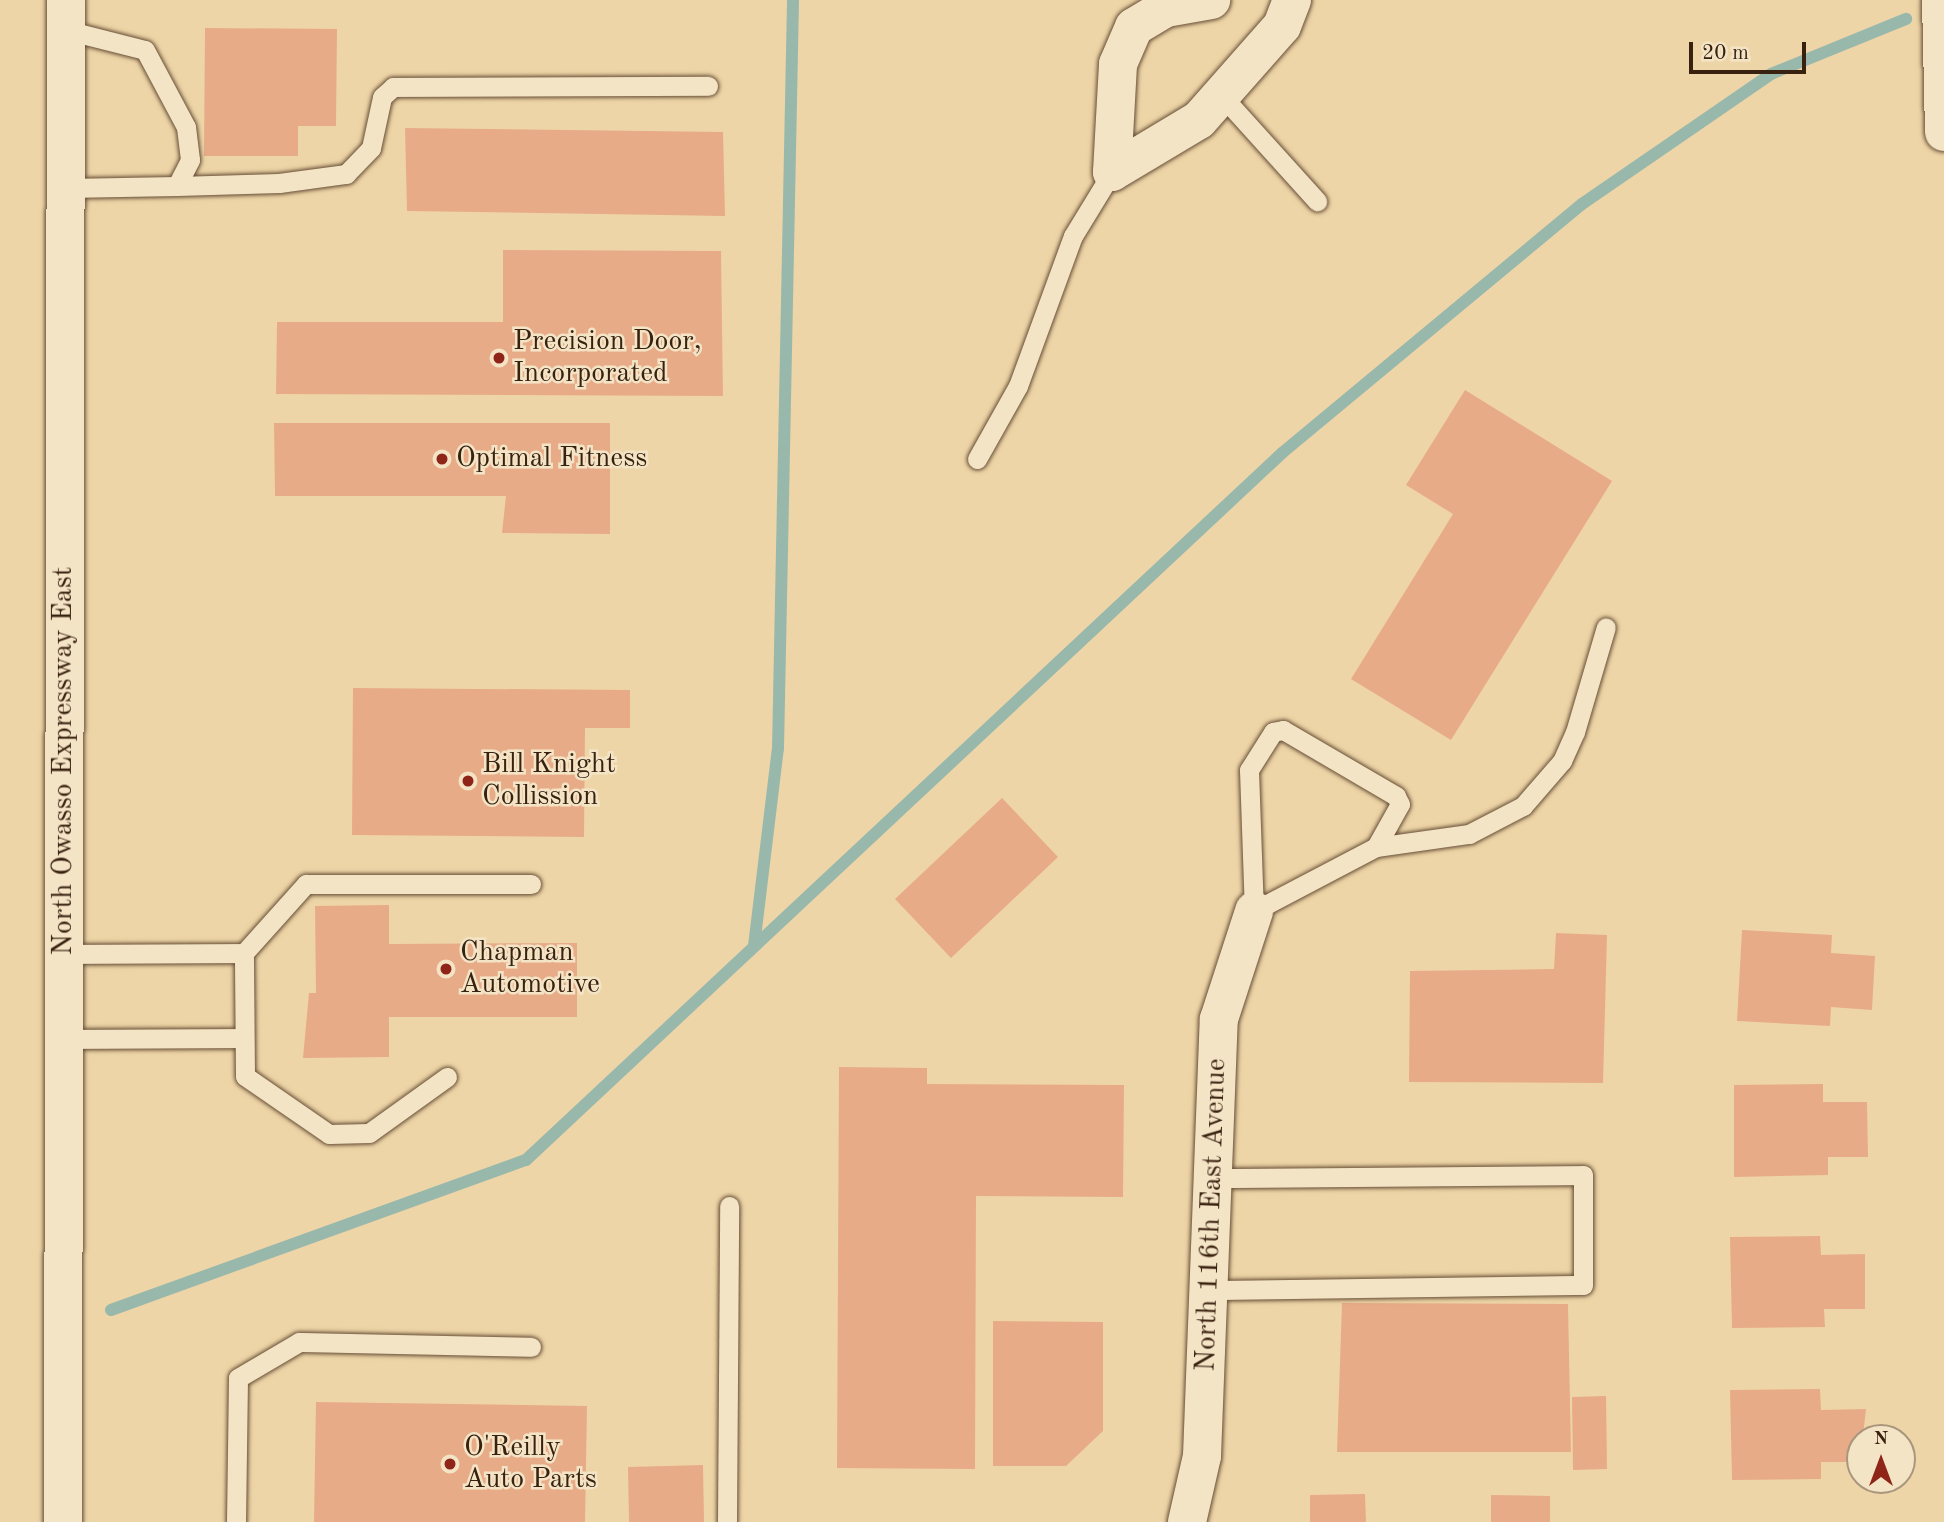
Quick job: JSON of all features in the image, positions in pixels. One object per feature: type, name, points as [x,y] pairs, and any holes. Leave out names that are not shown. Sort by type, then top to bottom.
[{"type":"street","points":[[1112,172],[1118,64],[1134,27],[1166,8],[1211,0]]},
{"type":"street","points":[[1112,172],[1199,120],[1282,26],[1292,0]]},
{"type":"street","points":[[1941,0],[1944,132]]},
{"type":"street","name":"North Owasso Expressway East","points":[[63,1522],[66,15]]},
{"type":"street","name":"North 116th East Avenue","points":[[1187,1522],[1202,1456],[1211,1290],[1219,1019],[1254,911]]},
{"type":"lane","points":[[66,15],[145,50],[186,127],[190,160],[177,186]]},
{"type":"lane","points":[[66,188],[279,183],[346,174],[371,148],[382,97],[393,87],[708,86]]},
{"type":"lane","points":[[1222,96],[1317,201]]},
{"type":"lane","points":[[977,458],[1018,386],[1073,236],[1112,172]]},
{"type":"lane","points":[[1376,847],[1400,804],[1396,796],[1283,730],[1273,732],[1249,770],[1254,911],[1376,847],[1469,834],[1523,806],[1562,761],[1575,732],[1606,627]]},
{"type":"lane","points":[[447,1077],[369,1133],[329,1134],[245,1076],[244,953],[306,884],[531,884]]},
{"type":"lane","points":[[64,954],[244,953]]},
{"type":"lane","points":[[64,1039],[244,1038]]},
{"type":"lane","points":[[1211,1290],[1583,1285],[1583,1175],[1214,1178]]},
{"type":"lane","points":[[727,1522],[729,1206]]},
{"type":"lane","points":[[236,1522],[238,1378],[299,1342],[531,1347]]},
{"type":"building","points":[[205,28],[337,29],[336,126],[298,126],[298,156],[204,156]]},
{"type":"building","points":[[405,128],[723,132],[725,216],[407,211]]},
{"type":"building","name":"Precision Door, Incorporated","points":[[503,250],[721,251],[723,396],[276,394],[277,322],[503,322]]},
{"type":"building","points":[[1465,390],[1612,481],[1451,740],[1351,679],[1453,514],[1406,485]]},
{"type":"building","name":"Optimal Fitness","points":[[274,423],[610,423],[610,534],[502,533],[506,496],[275,496]]},
{"type":"building","name":"Bill Knight Collission","points":[[353,688],[630,690],[630,728],[585,728],[584,837],[352,835]]},
{"type":"building","points":[[1002,798],[1058,857],[951,958],[895,899]]},
{"type":"building","name":"Chapman Automotive","points":[[389,905],[389,944],[577,943],[577,1017],[389,1017],[389,1057],[303,1058],[309,993],[316,993],[315,906]]},
{"type":"building","points":[[1742,930],[1832,935],[1831,953],[1875,956],[1872,1010],[1831,1007],[1830,1026],[1737,1021]]},
{"type":"building","points":[[1556,933],[1607,935],[1603,1083],[1409,1082],[1410,971],[1554,969]]},
{"type":"building","points":[[839,1067],[927,1068],[927,1084],[1124,1085],[1123,1197],[976,1196],[975,1469],[837,1468]]},
{"type":"building","points":[[1823,1084],[1823,1102],[1867,1102],[1868,1157],[1828,1157],[1828,1175],[1734,1177],[1734,1085]]},
{"type":"building","points":[[1820,1236],[1821,1255],[1865,1254],[1865,1309],[1824,1309],[1825,1327],[1732,1328],[1730,1237]]},
{"type":"building","points":[[1342,1303],[1568,1304],[1571,1452],[1337,1452]]},
{"type":"building","points":[[993,1321],[1103,1322],[1103,1431],[1066,1466],[993,1466]]},
{"type":"building","points":[[1820,1389],[1821,1410],[1866,1409],[1864,1424],[1846,1424],[1846,1462],[1821,1462],[1821,1479],[1732,1480],[1730,1390]]},
{"type":"building","points":[[1606,1396],[1607,1469],[1573,1470],[1572,1397]]},
{"type":"building","name":"O'Reilly Auto Parts","points":[[316,1402],[587,1406],[585,1522],[314,1522]]},
{"type":"building","points":[[703,1465],[704,1522],[629,1522],[628,1467]]},
{"type":"building","points":[[1365,1494],[1366,1522],[1310,1522],[1310,1495]]},
{"type":"building","points":[[1491,1495],[1550,1496],[1550,1522],[1491,1522]]},
{"type":"waterway","points":[[754,946],[778,749],[793,0]]},
{"type":"waterway","points":[[111,1310],[526,1160],[1282,453],[1582,204],[1771,74],[1906,19]]},
{"type":"place","name":"Precision Door, Incorporated","points":[[499,358]]},
{"type":"place","name":"Optimal Fitness","points":[[442,459]]},
{"type":"place","name":"Bill Knight Collission","points":[[468,781]]},
{"type":"place","name":"Chapman Automotive","points":[[446,969]]},
{"type":"place","name":"O'Reilly Auto Parts","points":[[450,1464]]}]
